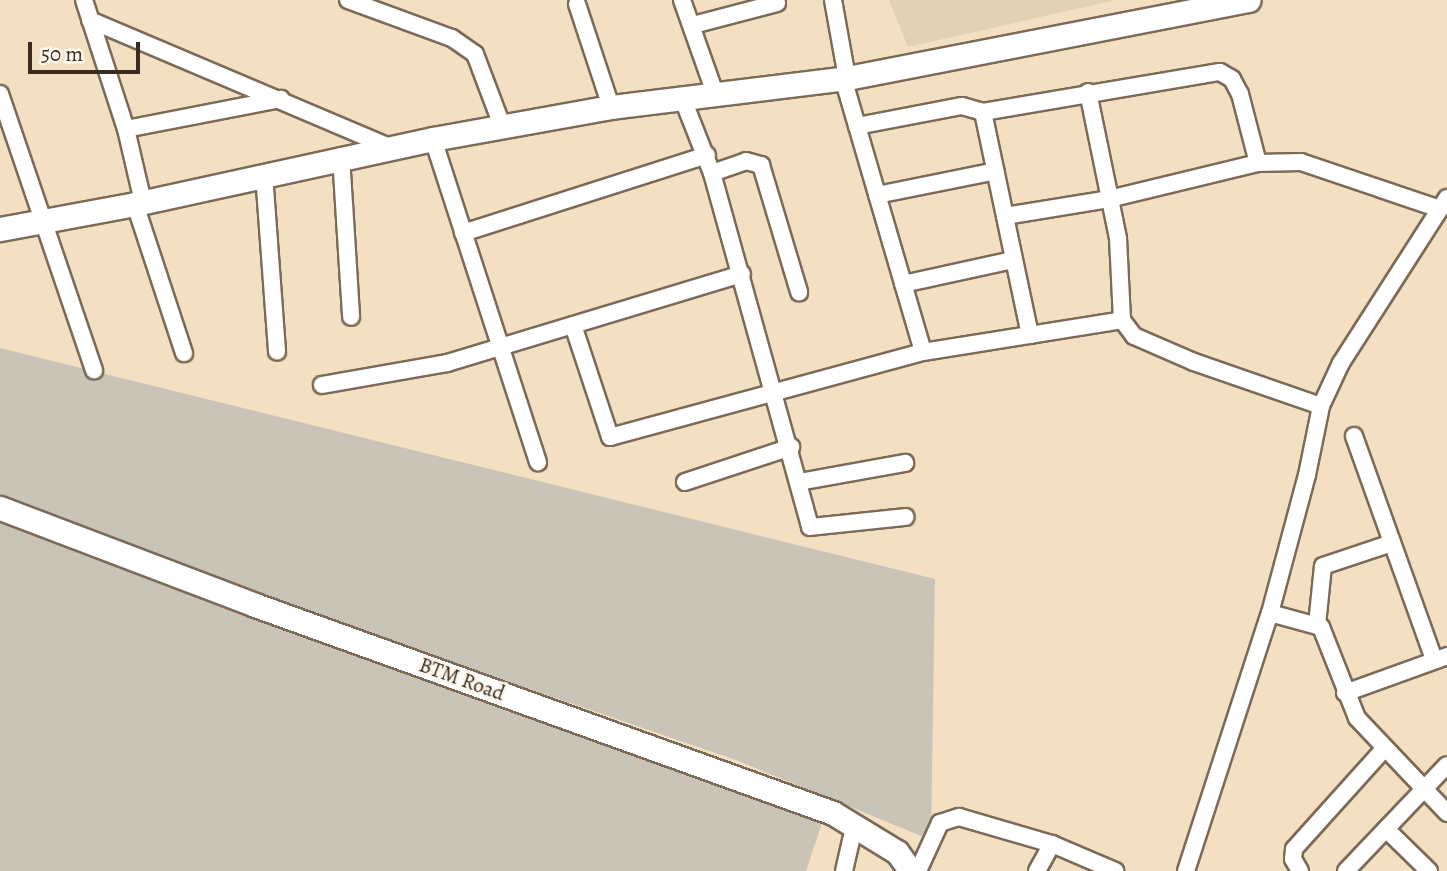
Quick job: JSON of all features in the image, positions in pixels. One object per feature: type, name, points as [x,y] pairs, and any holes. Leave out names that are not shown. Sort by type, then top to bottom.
[{"type":"street","points":[[84,0],[125,129],[139,203],[184,353]]},
{"type":"street","points":[[682,0],[715,93]]},
{"type":"street","points":[[833,0],[845,78],[857,126],[923,352]]},
{"type":"street","points":[[0,229],[139,203],[389,147],[611,107],[845,78],[1174,8],[1249,0]]},
{"type":"street","points":[[357,2],[452,38],[475,54],[503,128]]},
{"type":"street","points":[[693,25],[777,3]]},
{"type":"street","points":[[577,4],[611,107]]},
{"type":"street","points":[[90,20],[389,147]]},
{"type":"street","points":[[857,126],[962,106],[983,112],[1088,92],[1220,72],[1232,79],[1240,94],[1258,163]]},
{"type":"street","points":[[1088,92],[1118,238],[1122,320],[1134,335],[1194,362],[1321,406]]},
{"type":"street","points":[[0,94],[94,370]]},
{"type":"street","points":[[682,97],[707,155],[791,447],[807,522],[816,530],[905,517]]},
{"type":"street","points":[[125,129],[281,99]]},
{"type":"street","points":[[983,112],[1030,335]]},
{"type":"street","points":[[433,139],[538,462]]},
{"type":"street","points":[[463,233],[707,155]]},
{"type":"street","points":[[341,156],[351,317]]},
{"type":"street","points":[[712,173],[746,161],[761,165],[799,292]]},
{"type":"street","points":[[1006,216],[1109,199],[1258,163],[1301,162],[1443,203],[1341,363],[1321,406],[1307,475],[1270,613],[1186,871]]},
{"type":"street","points":[[877,195],[996,171]]},
{"type":"street","points":[[264,174],[277,352]]},
{"type":"street","points":[[903,284],[1013,260]]},
{"type":"street","points":[[322,385],[447,363],[742,274]]},
{"type":"street","points":[[573,325],[610,437],[923,352],[1122,320]]},
{"type":"street","points":[[1345,693],[1441,658],[1392,543],[1354,436]]},
{"type":"street","points":[[685,482],[791,447]]},
{"type":"street","points":[[799,482],[905,463]]},
{"type":"street","name":"BTM Road","points":[[0,508],[855,823],[897,852],[911,871]]},
{"type":"street","points":[[1317,625],[1324,566],[1392,543]]},
{"type":"street","points":[[1270,613],[1317,625],[1325,634],[1345,693],[1357,718],[1447,813]]},
{"type":"street","points":[[1300,871],[1293,859],[1294,849],[1384,749]]},
{"type":"street","points":[[1346,871],[1422,787],[1447,765]]},
{"type":"street","points":[[918,871],[940,823],[959,817],[1052,844],[1115,871]]},
{"type":"street","points":[[844,871],[855,823]]},
{"type":"street","points":[[1386,829],[1429,871]]},
{"type":"street","points":[[1037,871],[1052,844]]},
{"type":"shaded area","points":[[889,0],[1116,0],[908,47]]},
{"type":"shaded area","points":[[0,348],[935,579],[931,840],[736,760],[232,587],[0,497]]},
{"type":"shaded area","points":[[0,518],[822,823],[806,871],[0,871]]}]
